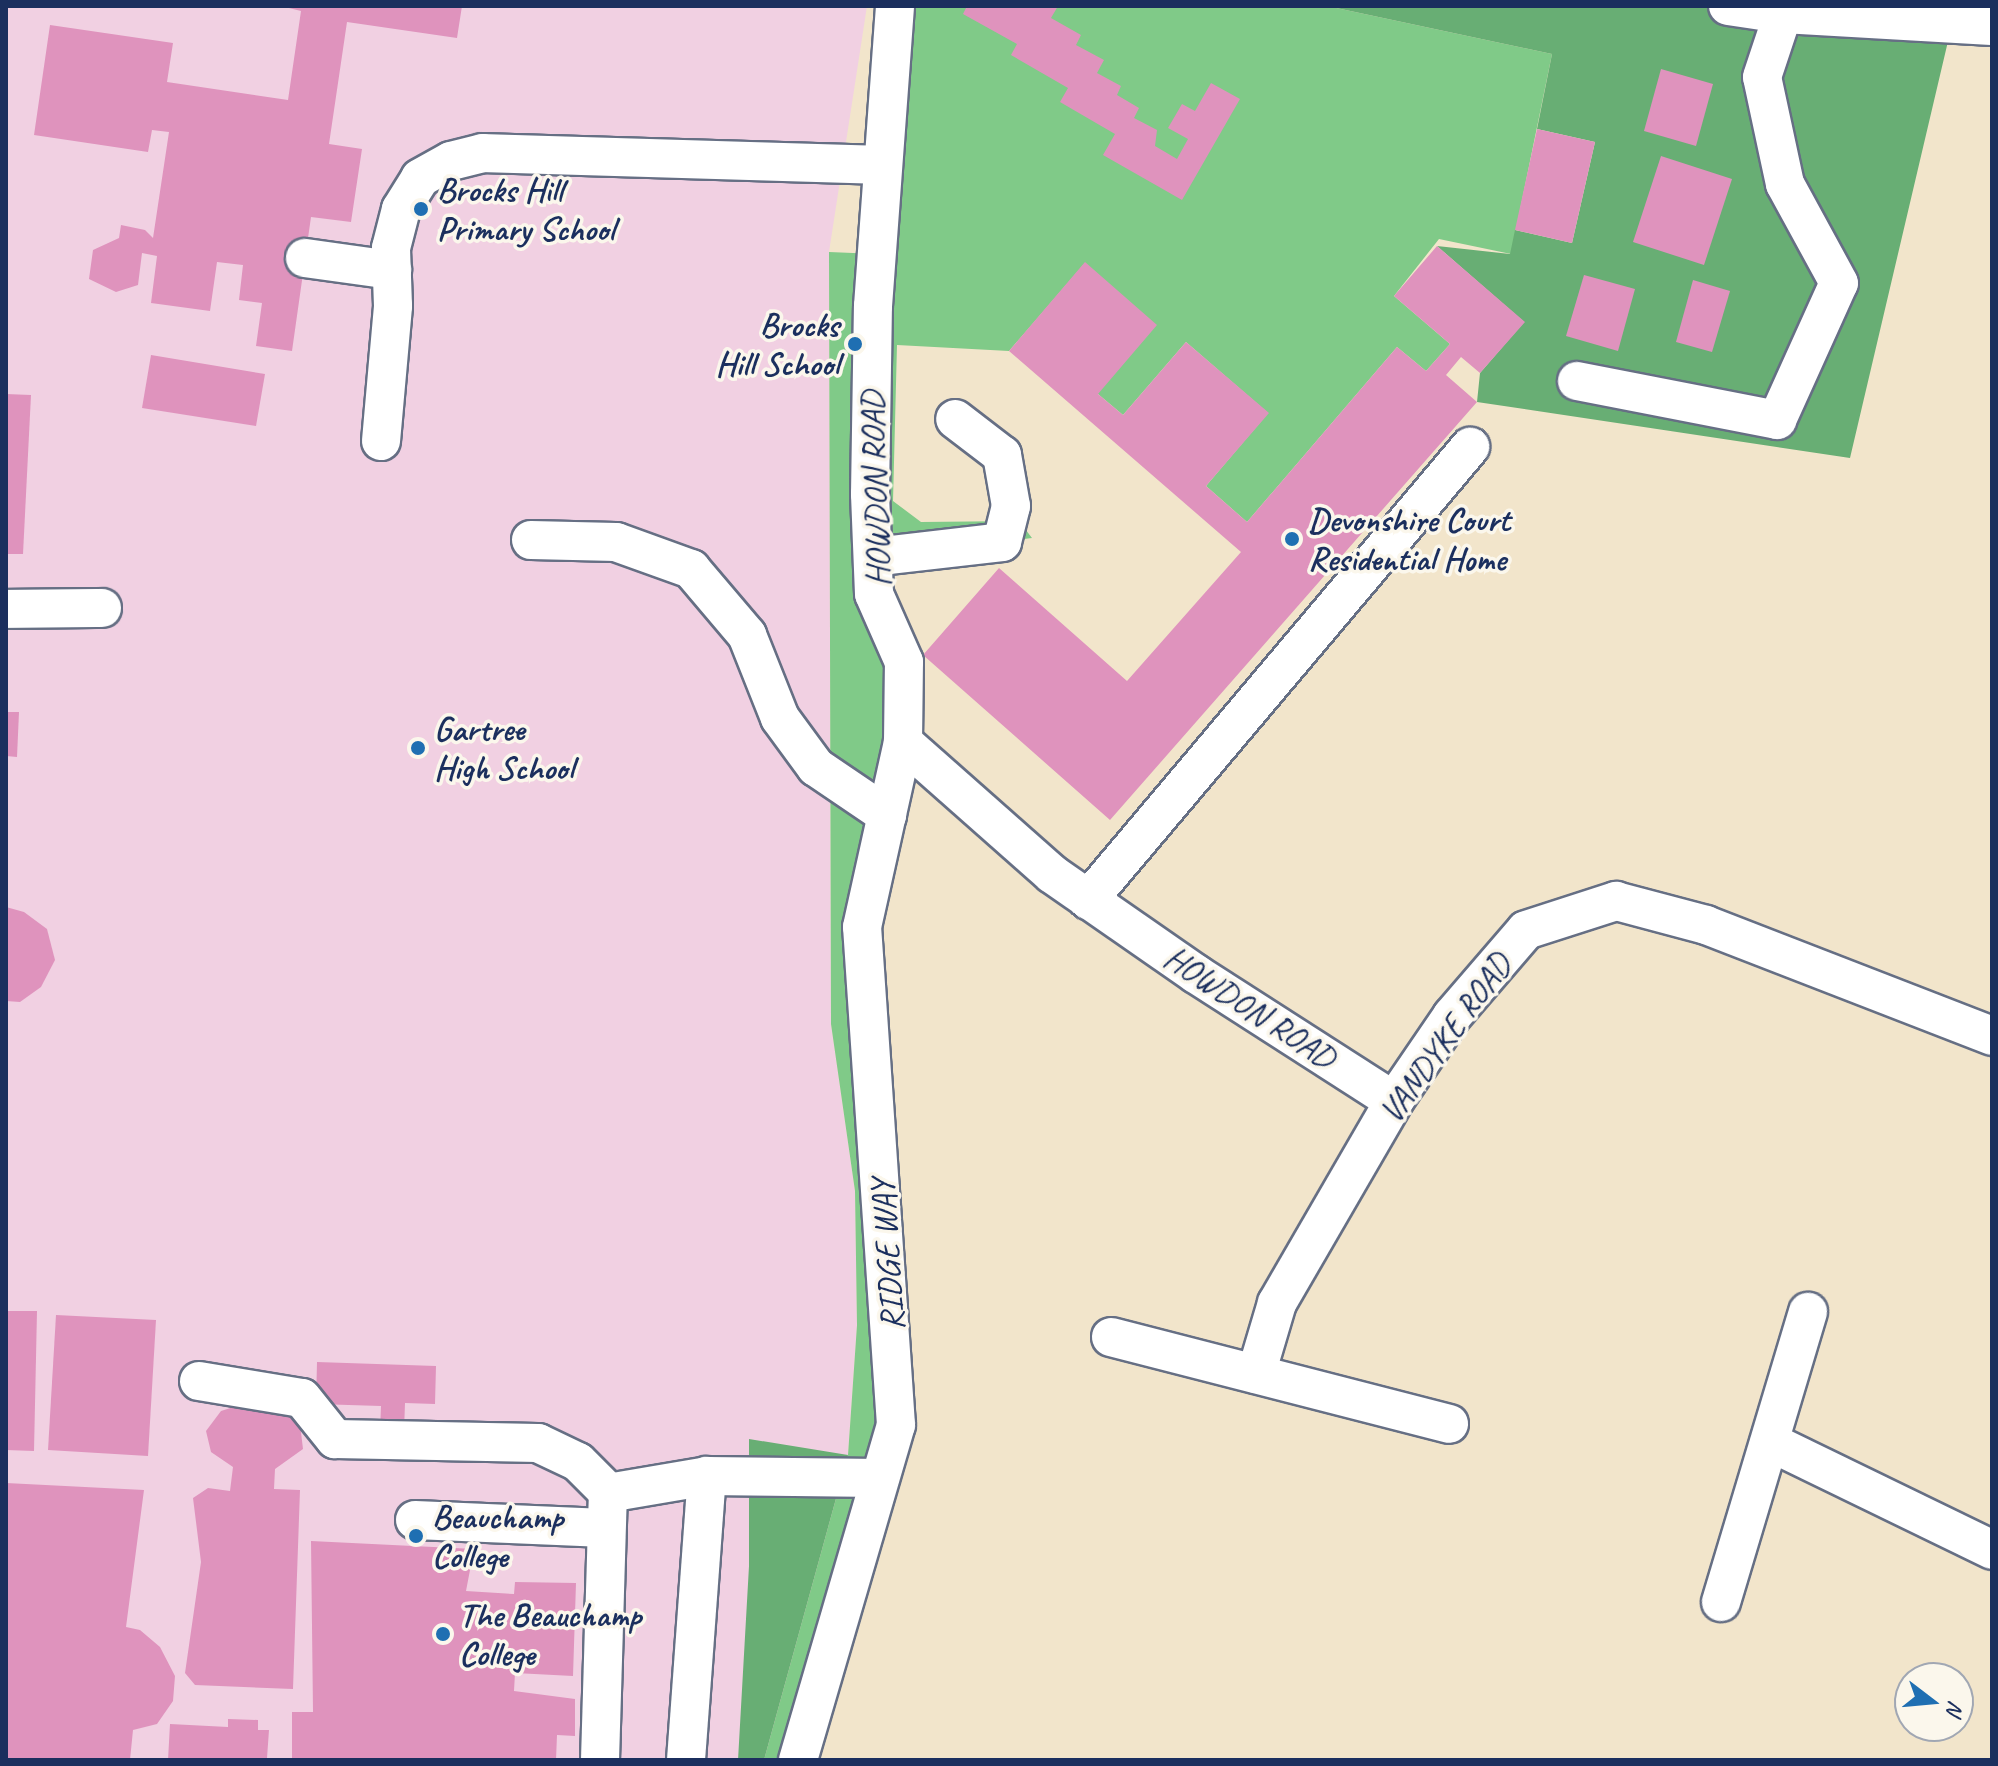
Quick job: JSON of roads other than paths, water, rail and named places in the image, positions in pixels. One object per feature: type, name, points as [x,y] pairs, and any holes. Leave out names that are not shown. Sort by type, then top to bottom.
[{"type":"street","name":"HOWDON ROAD","points":[[895,6],[873,306],[873,557],[874,594],[904,662],[903,742],[1052,874],[1394,1101]]},
{"type":"street","points":[[1728,6],[1783,14],[1984,19]]},
{"type":"street","points":[[1577,381],[1777,420],[1839,283],[1785,184],[1762,77],[1783,14]]},
{"type":"street","points":[[381,441],[393,306],[391,248],[401,209],[420,178],[451,161],[483,153],[882,165]]},
{"type":"street","points":[[305,258],[392,270]]},
{"type":"street","points":[[873,557],[1002,542],[1011,506],[1002,455],[955,419]]},
{"type":"street","points":[[1088,900],[1470,447]]},
{"type":"street","points":[[531,540],[616,542],[691,569],[747,635],[780,718],[816,767],[887,815]]},
{"type":"street","points":[[6,609],[102,608]]},
{"type":"street","name":"RIDGE WAY","points":[[798,1760],[896,1425],[862,927],[903,742]]},
{"type":"street","name":"VANDYKE ROAD","points":[[1256,1374],[1277,1303],[1394,1101],[1452,1016],[1526,930],[1616,901],[1706,925],[1992,1036]]},
{"type":"street","points":[[1721,1602],[1808,1312]]},
{"type":"street","points":[[1111,1337],[1449,1424]]},
{"type":"street","points":[[199,1381],[302,1398],[335,1439],[538,1443],[578,1462],[606,1510],[600,1760]]},
{"type":"street","points":[[1770,1442],[1992,1550]]},
{"type":"street","points":[[686,1760],[707,1476]]},
{"type":"street","points":[[415,1520],[606,1510],[707,1476],[880,1478]]},
{"type":"place","name":"Brocks Hill Primary School","points":[[421,209]]},
{"type":"place","name":"Brocks Hill School","points":[[855,344]]},
{"type":"place","name":"Devonshire Court Residential Home","points":[[1292,539]]},
{"type":"place","name":"Gartree High School","points":[[418,748]]},
{"type":"place","name":"Beauchamp College","points":[[416,1536]]},
{"type":"place","name":"The Beauchamp College","points":[[443,1634]]}]
